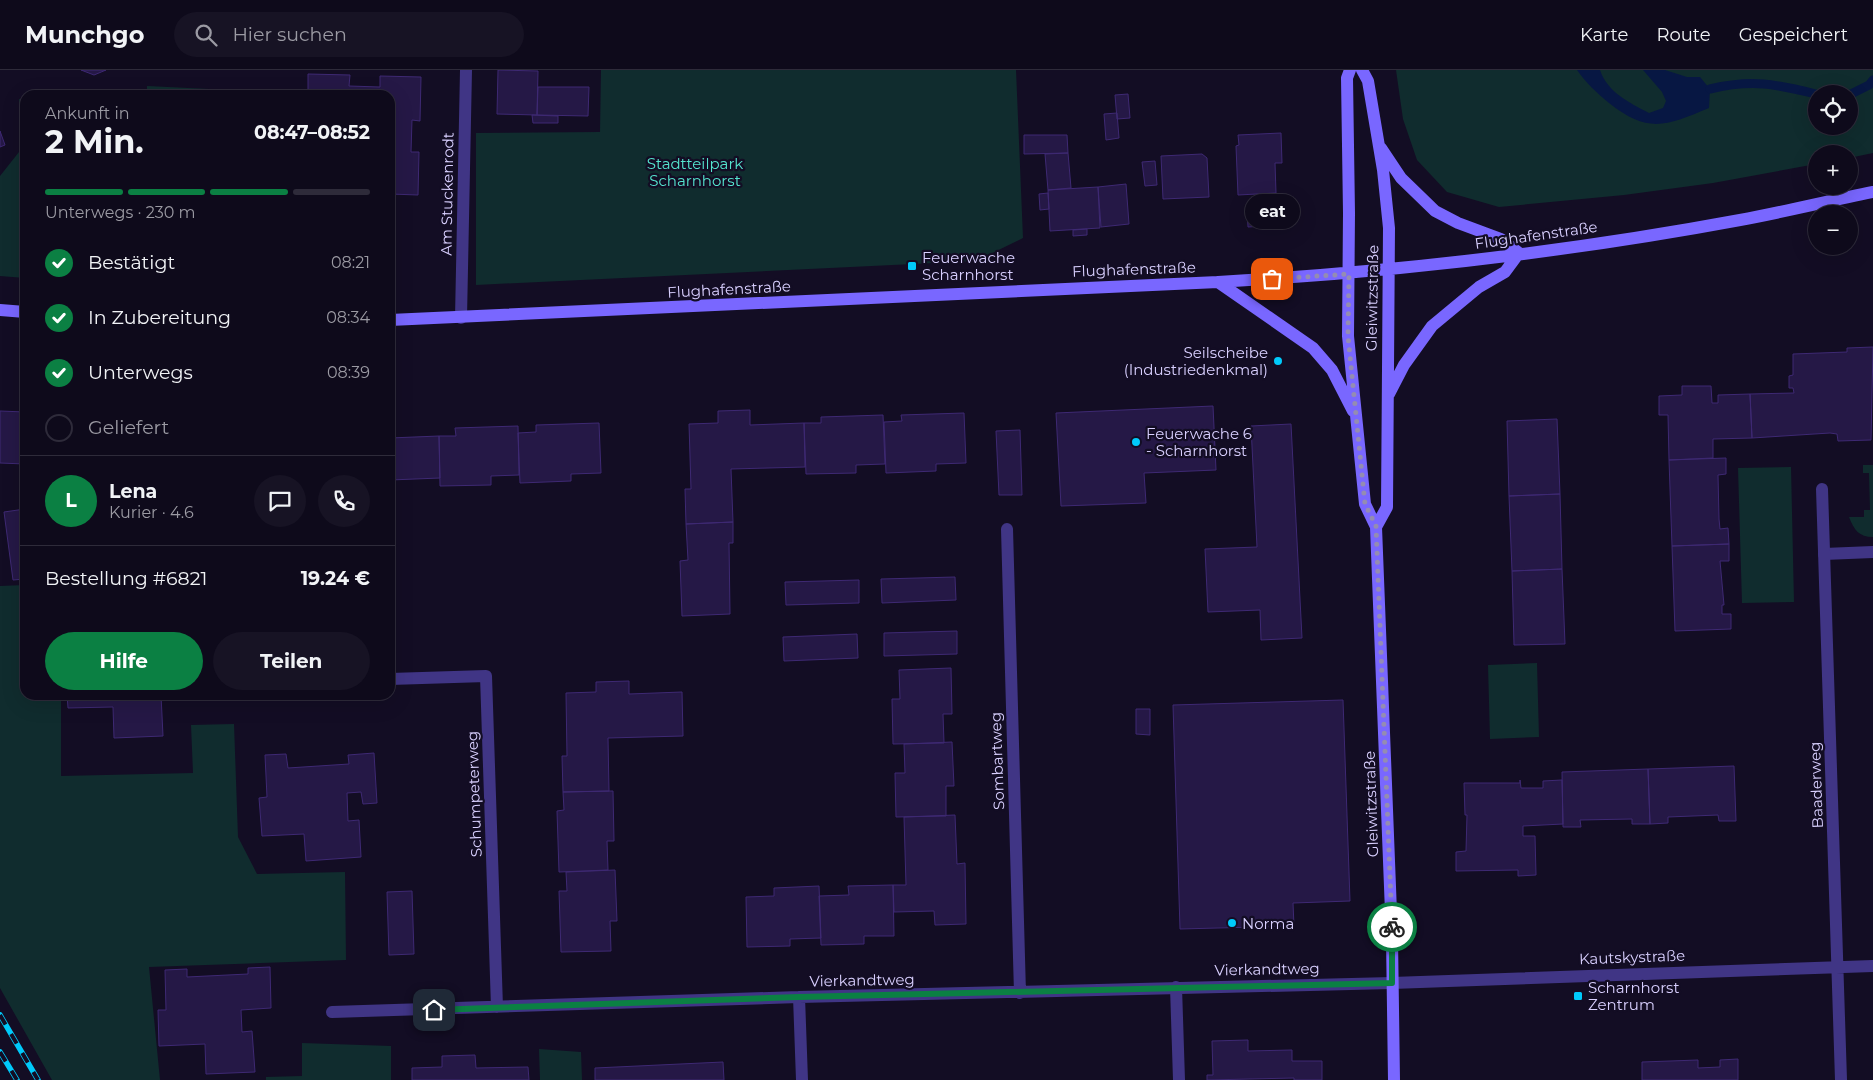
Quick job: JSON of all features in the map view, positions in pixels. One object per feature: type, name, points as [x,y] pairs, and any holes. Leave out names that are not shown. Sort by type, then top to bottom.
[{"type":"main road","name":"Gleiwitzstraße","points":[[1350,70],[1347,78],[1348,336],[1365,504],[1376,526],[1394,1080]]},
{"type":"main road","name":"Gleiwitzstraße","points":[[1362,70],[1368,81],[1389,228],[1387,507],[1376,526]]},
{"type":"main road","points":[[1378,145],[1401,178],[1435,211],[1458,223],[1501,240],[1519,253],[1505,272],[1479,286],[1432,326],[1404,365],[1387,397]]},
{"type":"main road","name":"Flughafenstraße","points":[[395,320],[1218,282],[1389,271],[1723,223],[1873,192]]},
{"type":"main road","points":[[1218,282],[1313,348],[1332,370],[1356,418]]},
{"type":"main road","points":[[0,310],[20,312]]},
{"type":"street","name":"Am Stuckenrodt","points":[[460,318],[466,70]]},
{"type":"street","name":"Baaderweg","points":[[1822,489],[1839,967],[1841,1080]]},
{"type":"street","name":"Sombartweg","points":[[1006,529],[1020,993]]},
{"type":"street","points":[[1824,554],[1873,552]]},
{"type":"street","name":"Schumpeterweg","points":[[395,679],[486,676],[497,1007]]},
{"type":"street","name":"Kautskystraße","points":[[1392,983],[1873,966]]},
{"type":"street","name":"Vierkandtweg","points":[[332,1012],[799,997],[1392,983]]},
{"type":"street","points":[[1176,987],[1179,1080]]},
{"type":"street","points":[[799,997],[802,1080]]},
{"type":"green space","name":"Stadtteilpark Scharnhorst","points":[[601,70],[1016,70],[1023,238],[976,261],[476,285],[476,133],[600,132]]},
{"type":"green space","points":[[1396,70],[1873,70],[1873,153],[1858,156],[1858,145],[1808,145],[1808,165],[1713,183],[1624,195],[1499,207],[1447,192],[1417,160],[1403,119]]},
{"type":"green space","points":[[147,86],[209,89],[209,90],[147,90]]},
{"type":"green space","points":[[20,99],[20,278],[0,276],[0,176],[19,152]]},
{"type":"green space","points":[[1863,465],[1873,465],[1873,537],[1864,536],[1858,532],[1849,517],[1864,517],[1864,510],[1870,510],[1869,473],[1863,473]]},
{"type":"green space","points":[[1791,467],[1794,602],[1742,603],[1738,468]]},
{"type":"green space","points":[[20,585],[20,700],[61,700],[61,776],[193,773],[191,725],[234,724],[238,837],[257,874],[345,872],[346,960],[149,967],[160,1080],[52,1080],[0,988],[0,586]]},
{"type":"green space","points":[[1537,663],[1539,737],[1490,739],[1488,665]]},
{"type":"green space","points":[[302,1043],[391,1046],[391,1080],[266,1080],[266,1077],[302,1076]]},
{"type":"green space","points":[[539,1049],[581,1052],[582,1080],[540,1080]]},
{"type":"water","points":[[1577,70],[1600,70],[1603,78],[1614,91],[1627,101],[1649,113],[1663,108],[1666,101],[1662,92],[1643,70],[1665,70],[1687,77],[1700,77],[1710,89],[1709,108],[1669,123],[1646,123],[1623,113],[1609,103],[1592,88]]},
{"type":"building","points":[[81,70],[106,70],[94,75]]},
{"type":"building","points":[[498,70],[538,71],[537,115],[497,114]]},
{"type":"building","points":[[308,74],[350,75],[349,86],[380,87],[380,76],[421,77],[420,121],[412,120],[411,152],[419,152],[418,195],[395,194],[395,90],[308,90]]},
{"type":"building","points":[[538,87],[589,87],[588,116],[537,115]]},
{"type":"building","points":[[1128,94],[1130,118],[1117,119],[1115,95]]},
{"type":"building","points":[[1117,113],[1119,138],[1106,140],[1104,114]]},
{"type":"building","points":[[532,115],[558,116],[558,123],[533,123]]},
{"type":"building","points":[[0,131],[5,145],[0,147]]},
{"type":"building","points":[[1281,133],[1282,163],[1275,163],[1276,193],[1238,195],[1236,146],[1239,145],[1238,135]]},
{"type":"building","points":[[1024,135],[1067,135],[1068,153],[1024,154]]},
{"type":"building","points":[[1068,153],[1071,188],[1048,190],[1045,154]]},
{"type":"building","points":[[1202,154],[1207,158],[1209,197],[1163,199],[1161,156]]},
{"type":"building","points":[[1155,161],[1157,185],[1145,186],[1142,162]]},
{"type":"building","points":[[1126,184],[1129,224],[1101,227],[1098,187]]},
{"type":"building","points":[[1098,187],[1100,228],[1050,231],[1048,190]]},
{"type":"building","points":[[1048,193],[1049,209],[1040,210],[1039,194]]},
{"type":"building","points":[[1279,205],[1280,225],[1248,227],[1247,207]]},
{"type":"building","points":[[1087,229],[1087,235],[1073,236],[1073,230]]},
{"type":"building","points":[[1873,347],[1871,440],[1838,441],[1837,434],[1830,433],[1752,438],[1750,394],[1794,393],[1793,388],[1789,388],[1789,376],[1793,375],[1793,354],[1847,352],[1847,348]]},
{"type":"building","points":[[1682,386],[1711,386],[1712,403],[1718,403],[1718,395],[1750,394],[1752,438],[1713,439],[1713,458],[1669,460],[1668,415],[1659,415],[1659,396],[1682,395]]},
{"type":"building","name":"Feuerwache 6 - Scharnhorst","points":[[1213,406],[1216,470],[1144,473],[1146,503],[1061,506],[1056,413]]},
{"type":"building","points":[[750,410],[750,425],[804,423],[805,467],[731,469],[733,522],[686,524],[685,489],[691,489],[689,424],[718,423],[718,411]]},
{"type":"building","points":[[0,411],[20,412],[20,464],[0,463]]},
{"type":"building","points":[[964,413],[966,463],[936,464],[936,471],[886,473],[884,422],[902,421],[901,415]]},
{"type":"building","points":[[883,415],[885,464],[856,465],[856,473],[806,474],[804,423],[821,423],[821,417]]},
{"type":"building","points":[[1557,419],[1560,494],[1509,496],[1507,421]]},
{"type":"building","points":[[599,423],[601,473],[571,474],[571,481],[520,483],[518,433],[536,432],[536,425]]},
{"type":"building","points":[[1291,424],[1302,638],[1261,640],[1260,610],[1208,612],[1205,549],[1257,547],[1251,426]]},
{"type":"building","points":[[518,426],[519,475],[491,476],[491,485],[440,486],[439,436],[456,436],[455,428]]},
{"type":"building","points":[[1020,430],[1022,495],[999,495],[996,431]]},
{"type":"building","points":[[439,436],[440,478],[395,480],[395,438]]},
{"type":"building","points":[[1726,458],[1726,474],[1718,475],[1719,519],[1720,529],[1728,528],[1729,544],[1672,546],[1669,460]]},
{"type":"building","points":[[1560,494],[1562,569],[1512,571],[1509,496]]},
{"type":"building","points":[[20,510],[20,579],[13,580],[4,512]]},
{"type":"building","points":[[733,522],[733,543],[729,543],[730,614],[682,616],[680,561],[688,560],[686,524]]},
{"type":"building","points":[[1729,544],[1729,561],[1720,561],[1724,605],[1722,605],[1722,614],[1731,614],[1731,629],[1675,631],[1672,546]]},
{"type":"building","points":[[1562,569],[1565,644],[1514,645],[1512,571]]},
{"type":"building","points":[[955,577],[956,600],[882,603],[881,579]]},
{"type":"building","points":[[859,580],[859,603],[786,605],[785,582]]},
{"type":"building","points":[[957,631],[957,654],[884,656],[884,633]]},
{"type":"building","points":[[857,634],[858,658],[784,661],[783,637]]},
{"type":"building","points":[[951,668],[952,714],[943,714],[944,743],[893,744],[892,699],[900,699],[899,670]]},
{"type":"building","points":[[629,681],[629,694],[682,692],[683,736],[608,738],[609,791],[563,792],[562,756],[567,756],[566,693],[596,692],[596,682]]},
{"type":"building","points":[[67,700],[161,700],[163,736],[114,738],[113,707],[68,708]]},
{"type":"building","points":[[1343,700],[1350,901],[1293,903],[1294,926],[1180,929],[1173,705]]},
{"type":"building","points":[[1136,709],[1150,709],[1150,735],[1136,734]]},
{"type":"building","points":[[952,742],[954,786],[946,786],[946,816],[896,817],[895,773],[905,773],[904,744]]},
{"type":"building","points":[[374,753],[377,803],[363,804],[361,792],[347,793],[348,821],[359,820],[361,857],[306,861],[304,834],[262,836],[259,798],[267,797],[265,755],[286,754],[288,768],[349,764],[348,755]]},
{"type":"building","points":[[1734,766],[1736,821],[1719,821],[1718,815],[1668,817],[1668,823],[1650,824],[1648,769]]},
{"type":"building","points":[[1648,769],[1650,824],[1632,824],[1632,819],[1580,820],[1581,827],[1563,827],[1562,772]]},
{"type":"building","points":[[1520,780],[1521,788],[1543,788],[1543,781],[1562,780],[1563,824],[1523,826],[1523,836],[1535,836],[1536,875],[1518,876],[1518,870],[1456,871],[1456,852],[1466,851],[1467,815],[1465,815],[1464,783],[1520,783]]},
{"type":"building","points":[[613,791],[614,841],[607,841],[608,870],[559,872],[557,811],[564,810],[563,792]]},
{"type":"building","points":[[955,815],[957,864],[965,863],[966,924],[935,925],[934,911],[894,912],[893,885],[906,885],[904,817]]},
{"type":"building","points":[[615,870],[617,921],[610,921],[611,951],[561,952],[559,891],[567,891],[566,872]]},
{"type":"building","points":[[893,885],[894,936],[864,936],[864,944],[821,945],[819,896],[849,895],[848,886]]},
{"type":"building","points":[[819,886],[821,938],[790,939],[790,946],[747,947],[746,897],[774,896],[774,888]]},
{"type":"building","points":[[412,891],[414,954],[389,955],[387,892]]},
{"type":"building","points":[[270,967],[271,1008],[241,1010],[242,1032],[252,1031],[255,1072],[206,1074],[205,1044],[159,1046],[158,1010],[166,1010],[165,970],[187,969],[187,977],[248,974],[248,968]]},
{"type":"building","points":[[1248,1040],[1248,1051],[1292,1050],[1292,1061],[1322,1061],[1322,1080],[1294,1080],[1294,1078],[1207,1080],[1207,1075],[1213,1075],[1212,1041]]},
{"type":"building","points":[[475,1055],[476,1068],[528,1067],[529,1080],[412,1080],[412,1068],[442,1067],[442,1056]]},
{"type":"building","points":[[1738,1059],[1738,1080],[1642,1080],[1642,1062],[1698,1060],[1698,1068],[1720,1067],[1720,1060]]},
{"type":"building","points":[[723,1062],[724,1080],[595,1080],[595,1068]]},
{"type":"waterway","points":[[1858,90],[1869,85],[1873,80]]},
{"type":"waterway","points":[[1710,89],[1739,84],[1763,84],[1808,92]]},
{"type":"railway","points":[[0,1015],[38,1080]]},
{"type":"railway","points":[[0,1052],[17,1080]]},
{"type":"way so far","points":[[1272,279],[1349,274],[1348,336],[1365,504],[1376,526],[1392,927]]},
{"type":"place","name":"Feuerwache Scharnhorst","points":[[912,266]]},
{"type":"place","name":"eat","points":[[1272,279]]},
{"type":"place","name":"Seilscheibe (Industriedenkmal)","points":[[1278,361]]},
{"type":"place","name":"Feuerwache 6 - Scharnhorst","points":[[1136,442]]},
{"type":"place","name":"Norma","points":[[1232,923]]},
{"type":"place","name":"Scharnhorst Zentrum","points":[[1578,996]]},
{"type":"route","points":[[434,1010],[799,997],[1392,983],[1392,927]]}]
